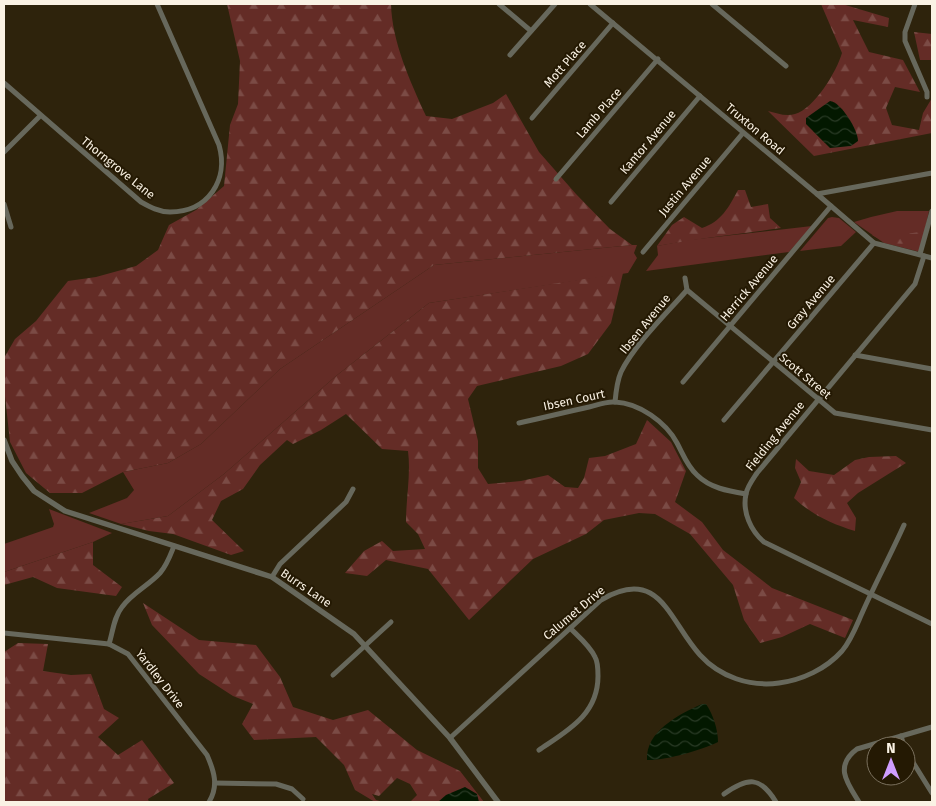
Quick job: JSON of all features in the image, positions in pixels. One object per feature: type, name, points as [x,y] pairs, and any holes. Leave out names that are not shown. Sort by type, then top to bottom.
[{"type":"street","name":"Thorngrove Lane","points":[[4,83],[141,202],[154,209],[169,212],[184,210],[199,204],[218,184],[222,157],[219,145],[157,4]]},
{"type":"street","points":[[499,4],[531,31]]},
{"type":"street","points":[[510,56],[555,4]]},
{"type":"street","name":"Truxton Road","points":[[590,4],[874,243]]},
{"type":"street","points":[[712,4],[786,66]]},
{"type":"street","points":[[916,4],[905,32],[905,41],[928,97]]},
{"type":"street","name":"Mott Place","points":[[532,118],[613,24]]},
{"type":"street","name":"Lamb Place","points":[[556,179],[658,60]]},
{"type":"street","name":"Kantor Avenue","points":[[611,202],[700,96]]},
{"type":"street","points":[[4,152],[40,116]]},
{"type":"street","name":"Justin Avenue","points":[[643,252],[743,133]]},
{"type":"street","points":[[817,194],[932,173]]},
{"type":"street","points":[[4,204],[12,227]]},
{"type":"street","name":"Herrick Avenue","points":[[683,382],[831,206]]},
{"type":"street","name":"Fielding Avenue","points":[[746,494],[757,473],[915,284],[932,211]]},
{"type":"street","points":[[874,243],[932,258]]},
{"type":"street","name":"Gray Avenue","points":[[724,420],[874,243]]},
{"type":"street","points":[[685,278],[687,290]]},
{"type":"street","name":"Scott Street","points":[[687,290],[835,413],[932,430]]},
{"type":"street","name":"Ibsen Avenue","points":[[614,402],[618,380],[626,363],[687,290]]},
{"type":"street","points":[[855,355],[932,369]]},
{"type":"street","name":"Ibsen Court","points":[[519,424],[614,402],[631,405],[653,417],[668,431],[676,441],[687,464],[697,475],[709,484],[723,490],[746,494]]},
{"type":"street","name":"Burrs Lane","points":[[4,440],[12,461],[34,491],[65,511],[272,577],[354,634],[450,738],[498,802]]},
{"type":"street","points":[[272,577],[280,564],[346,502],[353,489]]},
{"type":"street","points":[[746,494],[747,518],[757,535],[764,542],[932,624]]},
{"type":"street","name":"Calumet Drive","points":[[450,738],[601,600],[614,592],[625,589],[635,589],[649,593],[661,600],[692,646],[710,665],[728,676],[743,681],[768,684],[788,682],[808,675],[823,667],[842,651],[853,633],[904,525]]},
{"type":"street","points":[[109,644],[121,609],[130,598],[166,565],[174,546]]},
{"type":"street","points":[[333,675],[391,622]]},
{"type":"street","points":[[539,750],[574,726],[591,708],[598,689],[596,659],[586,644],[570,628]]},
{"type":"street","name":"Yardley Drive","points":[[4,633],[109,644],[128,654],[210,761],[215,782]]},
{"type":"street","points":[[902,736],[932,727]]},
{"type":"street","points":[[859,802],[844,774],[845,764],[850,755],[857,749],[866,746]]},
{"type":"street","points":[[916,767],[932,793]]},
{"type":"street","points":[[724,794],[735,786],[755,781],[770,791],[776,802]]},
{"type":"street","points":[[209,802],[214,791],[215,782],[276,784],[292,789],[303,799]]},
{"type":"green space","points":[[227,4],[391,4],[398,47],[426,116],[452,119],[493,103],[506,94],[539,152],[610,229],[632,245],[434,265],[280,369],[201,444],[168,463],[123,472],[82,493],[50,493],[26,473],[10,442],[4,387],[4,358],[15,339],[36,321],[68,281],[96,277],[136,266],[158,250],[169,225],[196,210],[224,186],[230,125],[238,104],[240,61]]},
{"type":"green space","points":[[821,4],[842,4],[889,18],[888,27],[853,20],[869,52],[903,60],[920,92],[895,87],[886,108],[892,125],[919,130],[923,113],[932,98],[932,133],[814,156],[768,111],[788,115],[795,114],[810,105],[830,79],[842,53]],"holes":[[[842,109],[848,119],[825,143],[813,131]]]},
{"type":"green space","points":[[914,32],[932,34],[932,60],[920,60]]},
{"type":"green space","points":[[738,190],[745,190],[751,207],[768,204],[770,218],[781,228],[657,246],[672,225],[684,217],[702,228],[714,222],[728,208]]},
{"type":"green space","points":[[897,211],[929,211],[920,252],[884,243],[854,222]]},
{"type":"green space","points":[[828,218],[839,218],[856,232],[841,246],[800,251]]},
{"type":"green space","points":[[812,226],[789,252],[646,271],[658,255],[657,246],[689,240]]},
{"type":"green space","points":[[924,232],[922,240],[903,244],[890,243],[872,235],[890,236]]},
{"type":"green space","points":[[637,245],[634,253],[637,258],[628,273],[429,303],[336,376],[224,474],[168,516],[121,524],[89,513],[127,498],[134,490],[123,472],[168,463],[201,444],[280,369],[434,265]]},
{"type":"green space","points":[[623,273],[611,323],[588,354],[561,366],[477,386],[468,399],[478,441],[478,468],[488,484],[521,481],[548,475],[565,487],[578,488],[584,478],[589,458],[605,456],[636,444],[647,420],[671,442],[686,471],[675,502],[702,522],[723,550],[772,588],[853,620],[845,638],[810,624],[782,637],[760,643],[744,620],[733,585],[690,534],[655,514],[639,513],[604,520],[586,534],[533,559],[469,620],[428,569],[386,560],[367,576],[345,573],[364,551],[382,541],[393,551],[425,549],[418,534],[406,522],[408,451],[382,449],[346,414],[321,430],[293,444],[287,440],[260,465],[243,489],[221,501],[212,520],[244,551],[231,555],[173,534],[149,531],[121,524],[168,516],[224,474],[336,376],[429,303]]},
{"type":"green space","points":[[896,456],[906,463],[858,493],[847,503],[856,518],[855,531],[823,518],[794,498],[801,482],[795,468],[796,459],[809,471],[834,475],[855,460],[869,457]]},
{"type":"green space","points":[[49,509],[112,533],[93,542],[4,572],[4,544],[53,527],[54,524]]},
{"type":"green space","points":[[93,542],[93,565],[122,587],[116,596],[57,588],[33,577],[4,585],[4,572]]},
{"type":"green space","points":[[143,603],[199,640],[256,645],[280,677],[293,707],[333,720],[368,710],[417,750],[460,771],[484,802],[410,802],[417,795],[410,784],[397,778],[379,796],[372,794],[376,800],[384,802],[375,802],[355,790],[344,765],[316,737],[254,740],[242,724],[253,704],[233,696],[199,674],[152,625]]},
{"type":"green space","points":[[18,643],[48,644],[43,671],[71,675],[91,674],[104,709],[119,718],[98,737],[118,755],[142,740],[174,783],[148,799],[149,802],[4,802],[4,652]]},
{"type":"water","points":[[830,101],[844,111],[855,130],[858,141],[851,146],[830,148],[806,124],[806,118]]},
{"type":"water","points":[[706,704],[713,717],[718,742],[683,754],[663,759],[647,760],[648,750],[657,733],[683,713]]},
{"type":"water","points":[[465,787],[477,794],[479,802],[438,802],[446,795]]}]
